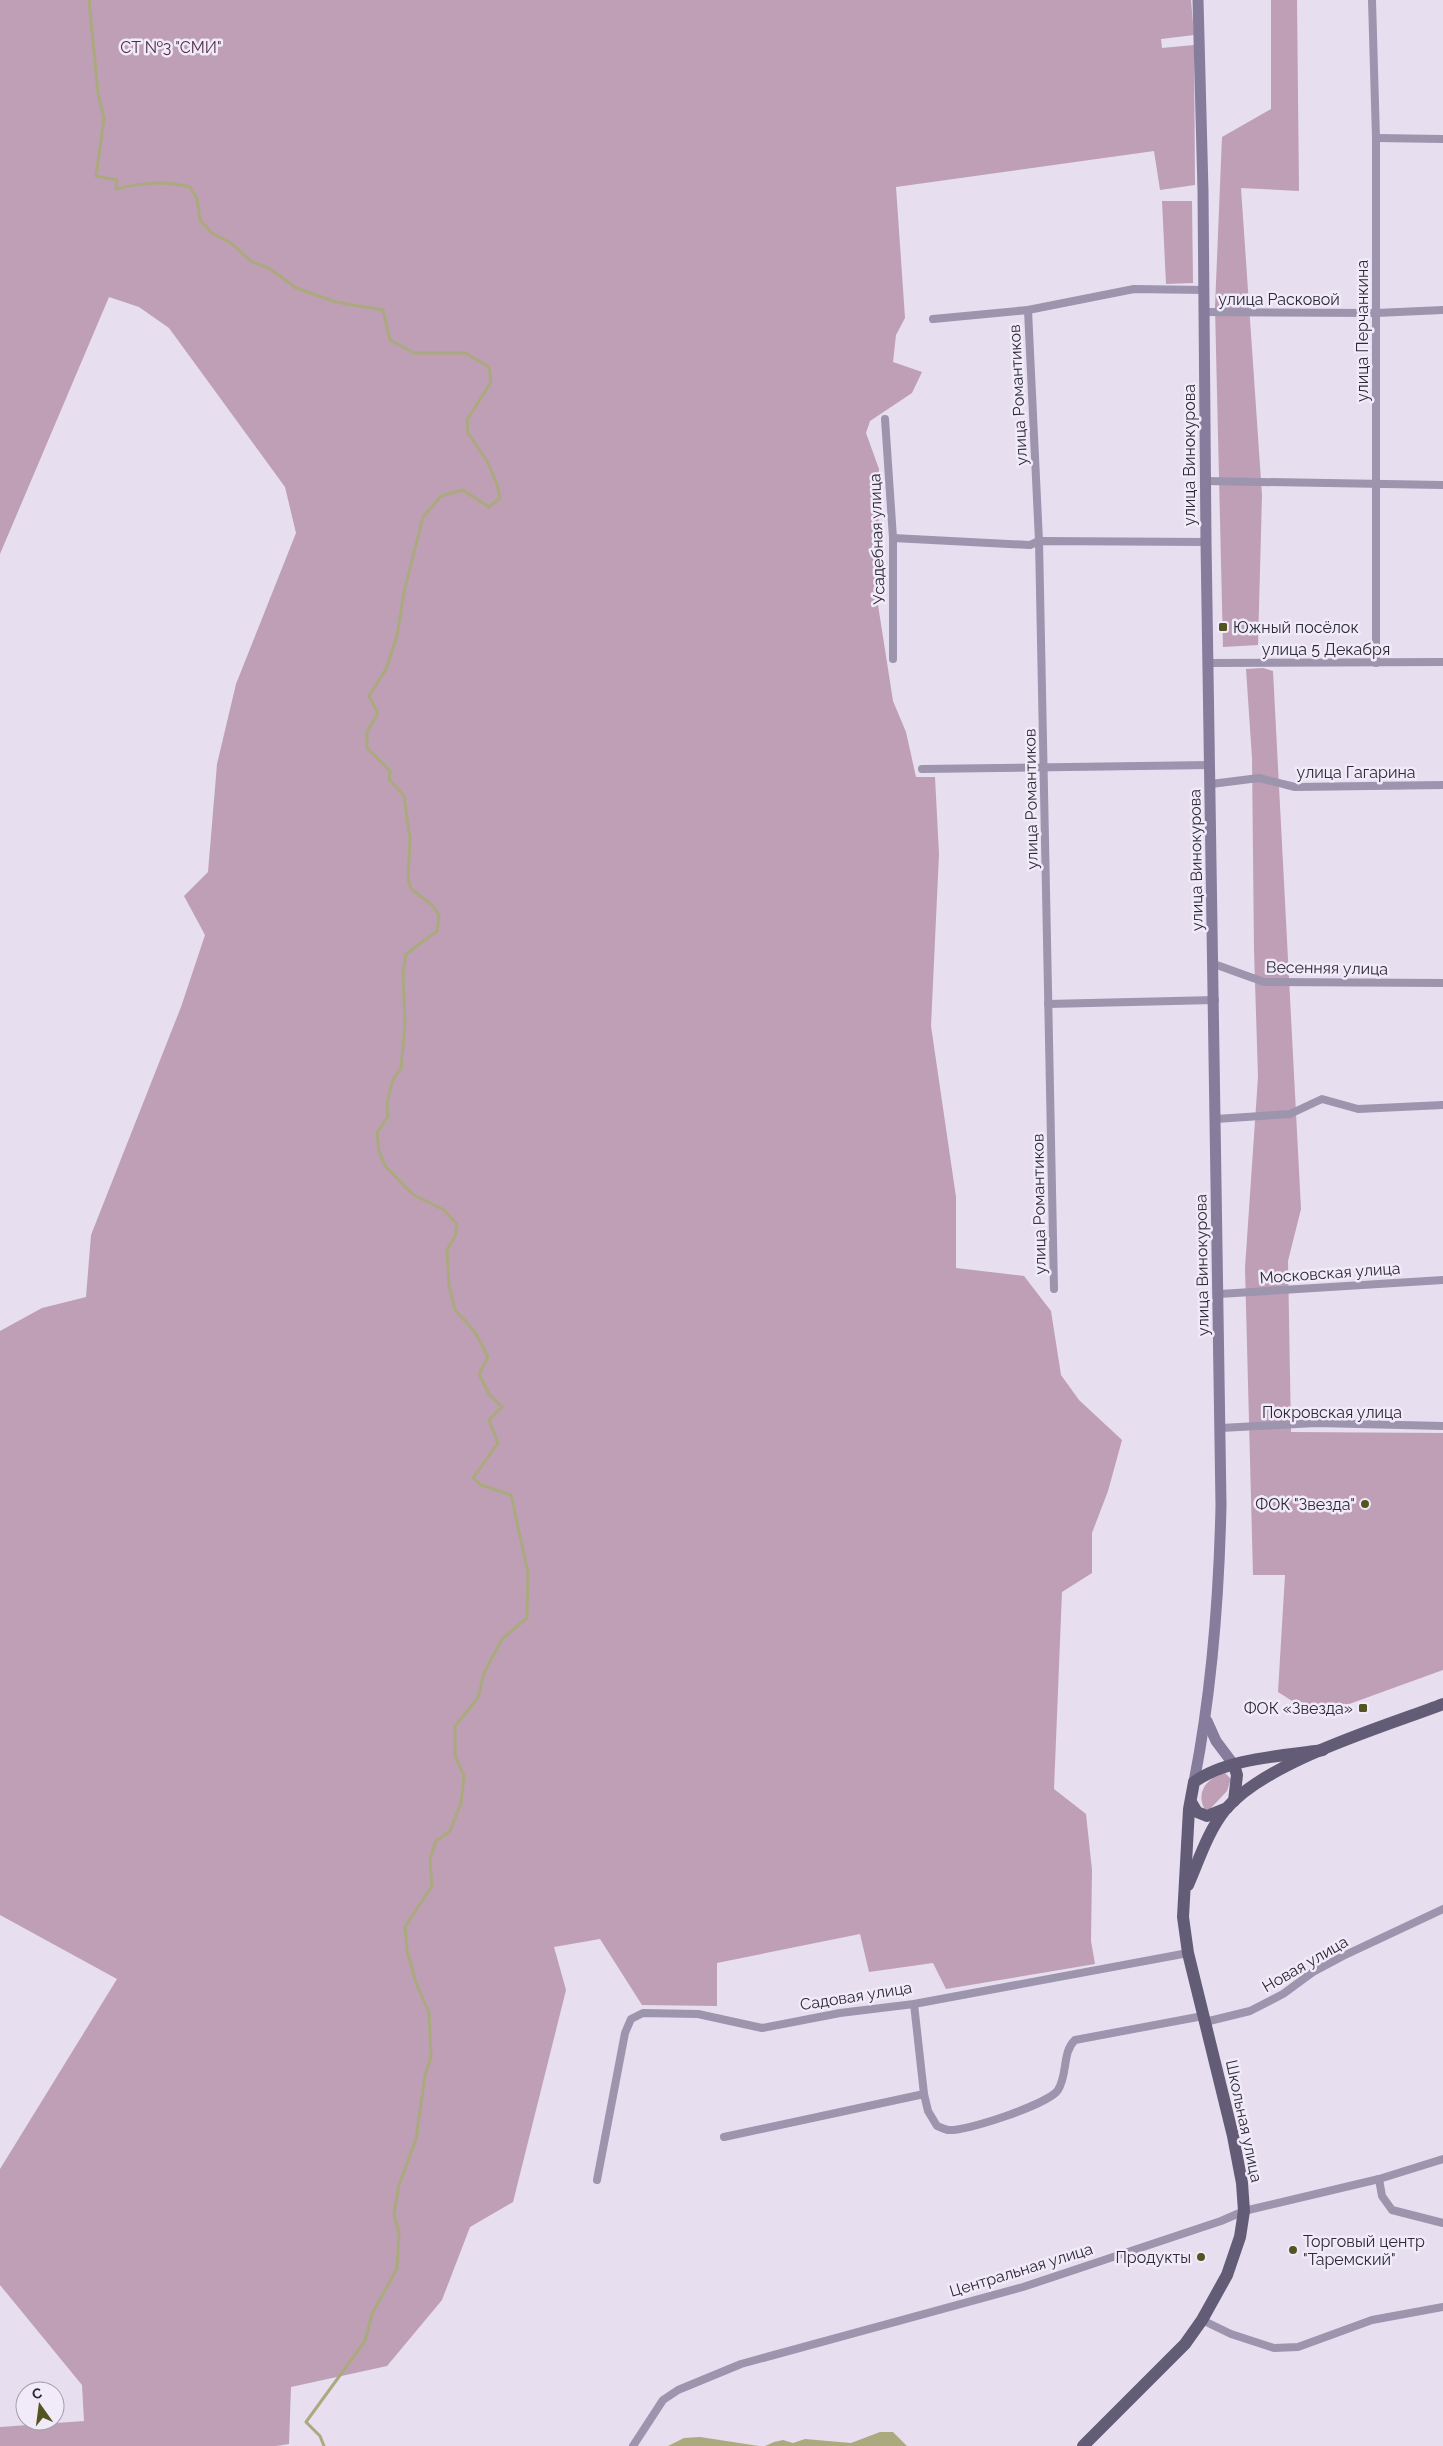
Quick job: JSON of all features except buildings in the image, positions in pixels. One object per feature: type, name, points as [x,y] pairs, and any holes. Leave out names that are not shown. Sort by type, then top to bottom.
[{"type":"main road","name":"улица Винокурова","points":[[1198,0],[1221,1428],[1219,1585],[1206,1719]]},
{"type":"main road","points":[[1191,1802],[1197,1812],[1207,1816],[1230,1805],[1265,1777],[1323,1750],[1443,1704]]},
{"type":"main road","points":[[1185,1892],[1211,1832],[1230,1805],[1237,1775],[1234,1765],[1216,1741],[1206,1719]]},
{"type":"main road","points":[[1188,1953],[1183,1917],[1191,1802],[1206,1719]]},
{"type":"main road","points":[[1194,1782],[1208,1772],[1234,1765],[1323,1750]]},
{"type":"main road","name":"Школьная улица","points":[[1084,2446],[1165,2366],[1202,2320],[1227,2275],[1240,2237],[1244,2211],[1242,2183],[1234,2136],[1188,1953]]},
{"type":"street","name":"улица Перчанкина","points":[[1372,0],[1376,138],[1376,663]]},
{"type":"street","points":[[1376,138],[1443,139]]},
{"type":"street","points":[[932,319],[1028,310],[1134,289],[1204,290]]},
{"type":"street","name":"улица Романтиков","points":[[1028,310],[1039,541],[1054,1289]]},
{"type":"street","name":"улица Расковой","points":[[1204,312],[1376,313],[1443,310]]},
{"type":"street","name":"Усадебная улица","points":[[886,419],[893,538],[894,659]]},
{"type":"street","points":[[1205,481],[1376,482],[1443,485]]},
{"type":"street","points":[[893,538],[1030,545],[1039,541],[1206,542]]},
{"type":"street","name":"улица 5 Декабря","points":[[1209,663],[1443,662]]},
{"type":"street","points":[[922,769],[1210,766]]},
{"type":"street","name":"улица Гагарина","points":[[1211,784],[1259,778],[1295,787],[1443,785]]},
{"type":"street","name":"Весенняя улица","points":[[1214,964],[1264,982],[1443,983]]},
{"type":"street","points":[[1048,1004],[1214,1000]]},
{"type":"street","points":[[1216,1120],[1290,1114],[1322,1098],[1358,1109],[1443,1105]]},
{"type":"street","name":"Московская улица","points":[[1219,1294],[1443,1280]]},
{"type":"street","name":"Покровская улица","points":[[1221,1428],[1316,1424],[1443,1426]]},
{"type":"street","name":"Новая улица","points":[[1204,2019],[1250,2011],[1282,1994],[1313,1972],[1343,1956],[1443,1909]]},
{"type":"street","name":"Садовая улица","points":[[597,2180],[625,2033],[631,2019],[643,2013],[698,2014],[762,2028],[840,2013],[914,2004],[1188,1953]]},
{"type":"street","points":[[914,2004],[924,2094],[928,2112],[937,2126],[949,2130],[1000,2118],[1033,2106],[1054,2095],[1063,2080],[1070,2045],[1076,2040],[1204,2019]]},
{"type":"street","points":[[724,2137],[924,2094]]},
{"type":"street","name":"Центральная улица","points":[[633,2446],[640,2439],[663,2400],[678,2390],[742,2364],[1023,2287],[1244,2211],[1379,2179],[1443,2159]]},
{"type":"street","points":[[1379,2179],[1382,2196],[1392,2210],[1443,2223]]},
{"type":"street","points":[[1202,2320],[1231,2334],[1274,2348],[1298,2348],[1372,2320],[1443,2307]]},
{"type":"green space","name":"СТ №3 \"СМИ\"","points":[[0,0],[1191,0],[1194,35],[1161,39],[1162,48],[1194,45],[1195,185],[1160,190],[1154,151],[896,187],[905,318],[896,335],[893,362],[922,372],[912,393],[870,421],[866,433],[879,469],[878,605],[893,701],[906,732],[916,777],[935,777],[939,854],[931,1026],[956,1197],[956,1268],[1024,1276],[1051,1311],[1061,1375],[1079,1400],[1122,1440],[1108,1491],[1092,1533],[1092,1573],[1062,1592],[1054,1789],[1086,1814],[1092,1870],[1091,1941],[1095,1964],[946,1989],[933,1963],[869,1972],[860,1934],[717,1963],[717,2006],[642,2005],[600,1939],[554,1947],[566,1990],[513,2202],[470,2227],[442,2300],[387,2366],[291,2387],[289,2444],[276,2446],[0,2446],[0,2427],[15,2426],[15,2431],[65,2431],[65,2422],[84,2421],[82,2385],[0,2285],[0,2169],[117,1979],[0,1915],[0,1331],[42,1308],[86,1297],[91,1235],[181,1007],[205,935],[184,896],[208,872],[217,764],[236,684],[296,533],[285,487],[169,328],[139,307],[109,297],[0,554]]},
{"type":"green space","points":[[1271,0],[1297,0],[1299,191],[1241,188],[1262,495],[1258,645],[1223,647],[1215,307],[1222,137],[1271,109]]},
{"type":"green space","points":[[1162,201],[1192,201],[1193,283],[1166,284]]},
{"type":"green space","points":[[1263,668],[1273,671],[1301,1209],[1288,1261],[1291,1432],[1443,1433],[1443,1670],[1316,1716],[1278,1692],[1285,1575],[1253,1575],[1245,1268],[1258,1077],[1254,950],[1252,758],[1246,669]]},
{"type":"green space","points":[[1225,1773],[1231,1779],[1227,1791],[1210,1809],[1205,1810],[1201,1797],[1204,1787],[1213,1778]]},
{"type":"shaded area","points":[[880,2432],[893,2432],[907,2446],[765,2446],[783,2440],[793,2443],[805,2439],[851,2443]]},
{"type":"shaded area","points":[[700,2437],[759,2446],[668,2446],[684,2438]]},
{"type":"waterway","points":[[89,0],[98,93],[104,119],[96,176],[117,180],[116,189],[153,183],[190,187],[197,199],[200,220],[212,233],[231,243],[252,262],[269,268],[296,288],[336,302],[383,310],[390,340],[414,353],[465,353],[489,367],[491,382],[467,420],[468,433],[487,461],[497,484],[500,498],[489,507],[463,490],[441,496],[423,517],[404,592],[397,636],[386,669],[369,696],[378,713],[367,732],[367,748],[390,771],[389,779],[404,796],[410,839],[408,879],[411,889],[433,906],[439,916],[437,931],[406,954],[403,973],[405,1023],[401,1069],[393,1079],[387,1103],[388,1116],[377,1133],[379,1151],[385,1166],[412,1194],[444,1210],[457,1224],[455,1236],[447,1250],[449,1285],[455,1310],[475,1332],[488,1357],[479,1374],[489,1394],[502,1407],[489,1420],[498,1443],[473,1478],[481,1485],[511,1495],[528,1573],[527,1618],[502,1639],[484,1673],[478,1698],[455,1726],[455,1755],[464,1776],[461,1803],[450,1831],[436,1841],[430,1859],[432,1886],[405,1927],[407,1950],[416,1983],[429,2012],[431,2057],[425,2075],[416,2139],[399,2185],[394,2214],[399,2233],[397,2268],[372,2314],[365,2341],[306,2422],[320,2436],[324,2446]]},
{"type":"place","name":"Южный посёлок","points":[[1223,627]]},
{"type":"place","name":"ФОК \"Звезда\"","points":[[1365,1504]]},
{"type":"place","name":"ФОК «Звезда»","points":[[1363,1708]]},
{"type":"place","name":"Торговый центр \"Таремский\"","points":[[1293,2250]]},
{"type":"place","name":"Продукты","points":[[1201,2257]]}]
